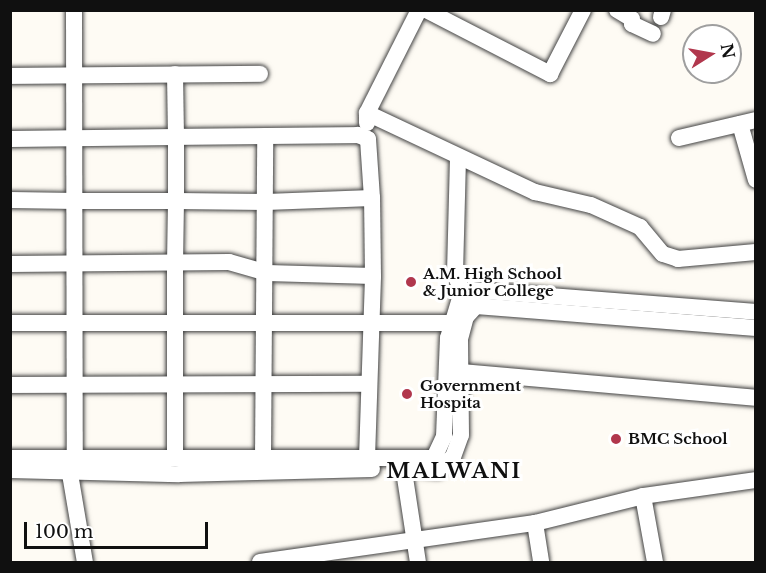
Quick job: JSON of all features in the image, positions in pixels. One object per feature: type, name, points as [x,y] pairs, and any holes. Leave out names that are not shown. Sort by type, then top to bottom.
[{"type":"street","points":[[74,10],[75,385],[70,462],[85,562]]},
{"type":"street","points":[[367,458],[373,276],[372,198],[367,113],[419,10]]},
{"type":"street","points":[[426,10],[550,74],[583,10]]},
{"type":"street","points":[[617,10],[632,19],[632,24],[653,34]]},
{"type":"street","points":[[175,74],[175,458]]},
{"type":"street","points":[[10,76],[260,74]]},
{"type":"street","points":[[367,113],[458,158],[535,192],[591,205],[640,227],[663,254],[678,259],[756,252]]},
{"type":"street","points":[[679,138],[748,122],[756,180]]},
{"type":"street","points":[[10,139],[358,135],[368,139]]},
{"type":"street","points":[[263,458],[267,273],[265,136]]},
{"type":"street","points":[[458,158],[455,276],[461,295],[472,309],[756,328]]},
{"type":"street","points":[[10,200],[266,202],[372,198]]},
{"type":"street","points":[[10,264],[75,261],[229,262],[267,273],[373,276]]},
{"type":"street","points":[[10,470],[70,462],[175,458],[367,458],[438,470],[453,457],[460,435],[451,371],[453,322],[461,295],[472,290],[756,312]]},
{"type":"street","points":[[451,371],[472,309]]},
{"type":"street","points":[[10,323],[453,322]]},
{"type":"street","points":[[451,371],[756,398]]},
{"type":"street","points":[[10,385],[368,384]]},
{"type":"street","points":[[10,458],[179,474],[403,463]]},
{"type":"street","points":[[403,463],[418,562]]},
{"type":"street","points":[[260,562],[310,559],[415,540],[535,523],[643,496],[756,480]]},
{"type":"street","points":[[643,496],[655,562]]},
{"type":"street","points":[[535,523],[541,562]]},
{"type":"place","name":"A.M. High School & Junior College","points":[[411,282]]},
{"type":"place","name":"Government Hospita","points":[[407,394]]},
{"type":"place","name":"BMC School","points":[[616,439]]},
{"type":"district","name":"MALWANI","points":[[454,471]]}]
